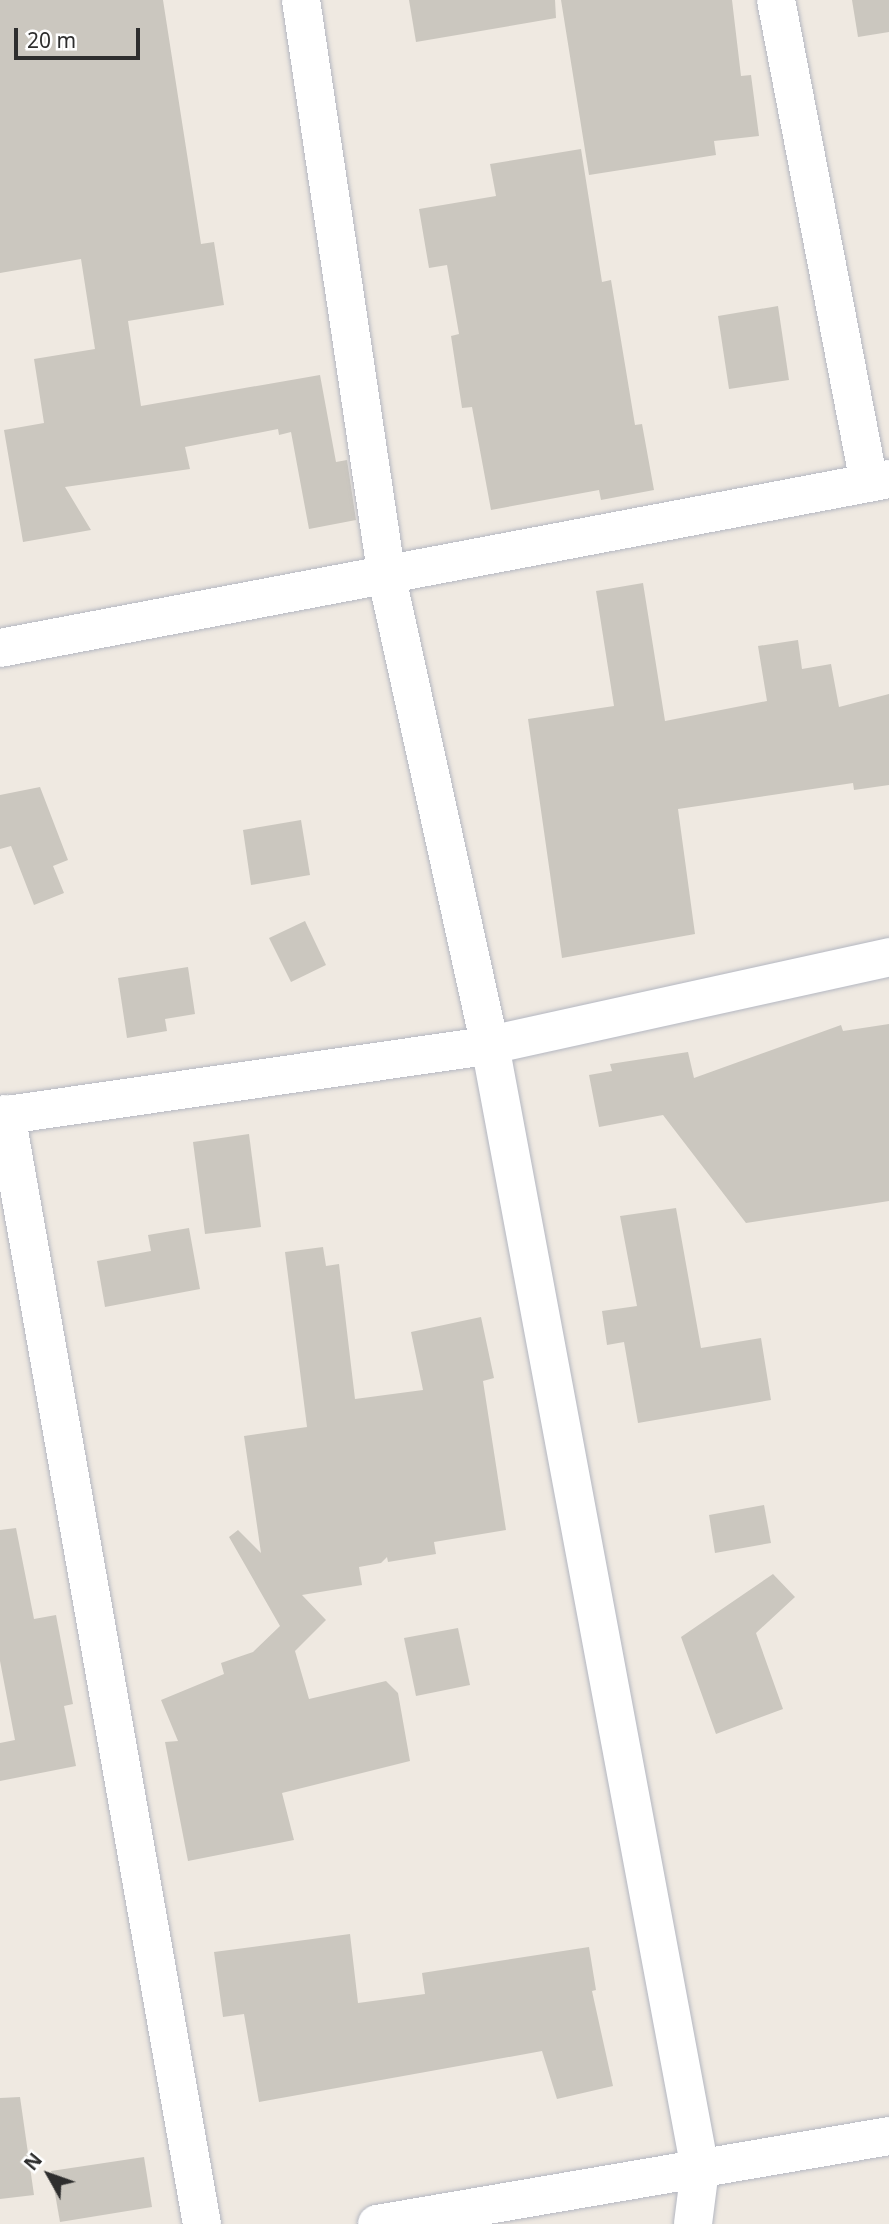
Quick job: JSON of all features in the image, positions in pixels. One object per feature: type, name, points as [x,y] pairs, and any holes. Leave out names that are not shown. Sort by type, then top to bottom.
[{"type":"street","points":[[301,0],[387,578],[490,1045],[700,2169],[693,2224]]},
{"type":"street","points":[[0,649],[387,578],[879,481],[776,0]]},
{"type":"street","points":[[202,2224],[3,1115],[490,1045],[889,957]]},
{"type":"street","points":[[377,2224],[889,2136]]},
{"type":"building","points":[[0,0],[163,0],[201,244],[214,242],[224,305],[128,321],[141,406],[320,375],[336,462],[347,460],[356,520],[309,529],[291,432],[279,435],[278,429],[185,447],[190,469],[65,487],[91,530],[23,542],[4,430],[44,423],[34,359],[95,349],[81,259],[0,273]]},
{"type":"building","points":[[409,0],[555,0],[556,18],[416,42]]},
{"type":"building","points":[[561,0],[732,0],[741,76],[751,75],[759,136],[714,141],[716,155],[589,175]]},
{"type":"building","points":[[852,0],[889,0],[889,32],[858,37]]},
{"type":"building","points":[[581,149],[602,282],[611,280],[635,425],[642,424],[654,490],[601,500],[599,490],[491,510],[472,407],[462,408],[451,336],[459,334],[447,265],[429,268],[419,209],[496,196],[490,164]]},
{"type":"building","points":[[778,306],[789,380],[729,389],[718,316]]},
{"type":"building","points":[[643,583],[665,721],[767,701],[758,646],[798,640],[802,669],[831,664],[839,707],[889,694],[889,785],[854,790],[853,783],[678,809],[695,934],[562,958],[528,719],[614,706],[596,591]]},
{"type":"building","points":[[40,787],[68,860],[53,866],[64,893],[34,905],[11,846],[0,849],[0,795]]},
{"type":"building","points":[[301,820],[310,875],[251,885],[243,830]]},
{"type":"building","points":[[305,921],[326,965],[291,982],[269,938]]},
{"type":"building","points":[[188,967],[195,1014],[165,1019],[167,1031],[127,1038],[118,978]]},
{"type":"building","points":[[889,1024],[889,1201],[746,1223],[663,1115],[599,1127],[589,1075],[612,1071],[610,1064],[688,1052],[694,1078],[841,1025],[843,1031]]},
{"type":"building","points":[[249,1134],[261,1227],[205,1234],[193,1142]]},
{"type":"building","points":[[676,1208],[701,1348],[761,1338],[771,1400],[638,1423],[624,1342],[607,1345],[602,1311],[637,1306],[620,1216]]},
{"type":"building","points":[[189,1228],[200,1289],[105,1307],[97,1261],[151,1251],[148,1235]]},
{"type":"building","points":[[323,1247],[326,1266],[339,1264],[355,1399],[423,1390],[411,1332],[481,1317],[494,1378],[483,1381],[506,1530],[434,1542],[436,1554],[388,1562],[387,1557],[381,1563],[359,1567],[362,1585],[302,1595],[326,1620],[295,1651],[309,1699],[386,1681],[398,1693],[410,1761],[282,1793],[294,1840],[188,1861],[165,1742],[178,1741],[161,1700],[224,1674],[221,1663],[253,1652],[280,1626],[229,1537],[238,1530],[261,1553],[244,1436],[307,1427],[285,1252]]},
{"type":"building","points":[[764,1505],[771,1543],[715,1553],[709,1515]]},
{"type":"building","points":[[16,1528],[34,1619],[56,1615],[73,1704],[64,1706],[76,1766],[0,1781],[0,1743],[15,1740],[0,1661],[0,1530]]},
{"type":"building","points":[[773,1574],[795,1597],[756,1633],[783,1709],[716,1734],[681,1637]]},
{"type":"building","points":[[458,1628],[470,1685],[416,1696],[404,1638]]},
{"type":"building","points":[[350,1934],[358,2003],[425,1994],[422,1973],[589,1947],[596,1990],[592,1991],[613,2086],[557,2099],[542,2051],[259,2102],[244,2014],[223,2017],[214,1952]]},
{"type":"building","points":[[20,2097],[34,2195],[0,2199],[0,2098]]},
{"type":"building","points":[[144,2157],[152,2207],[60,2222],[51,2171]]}]
